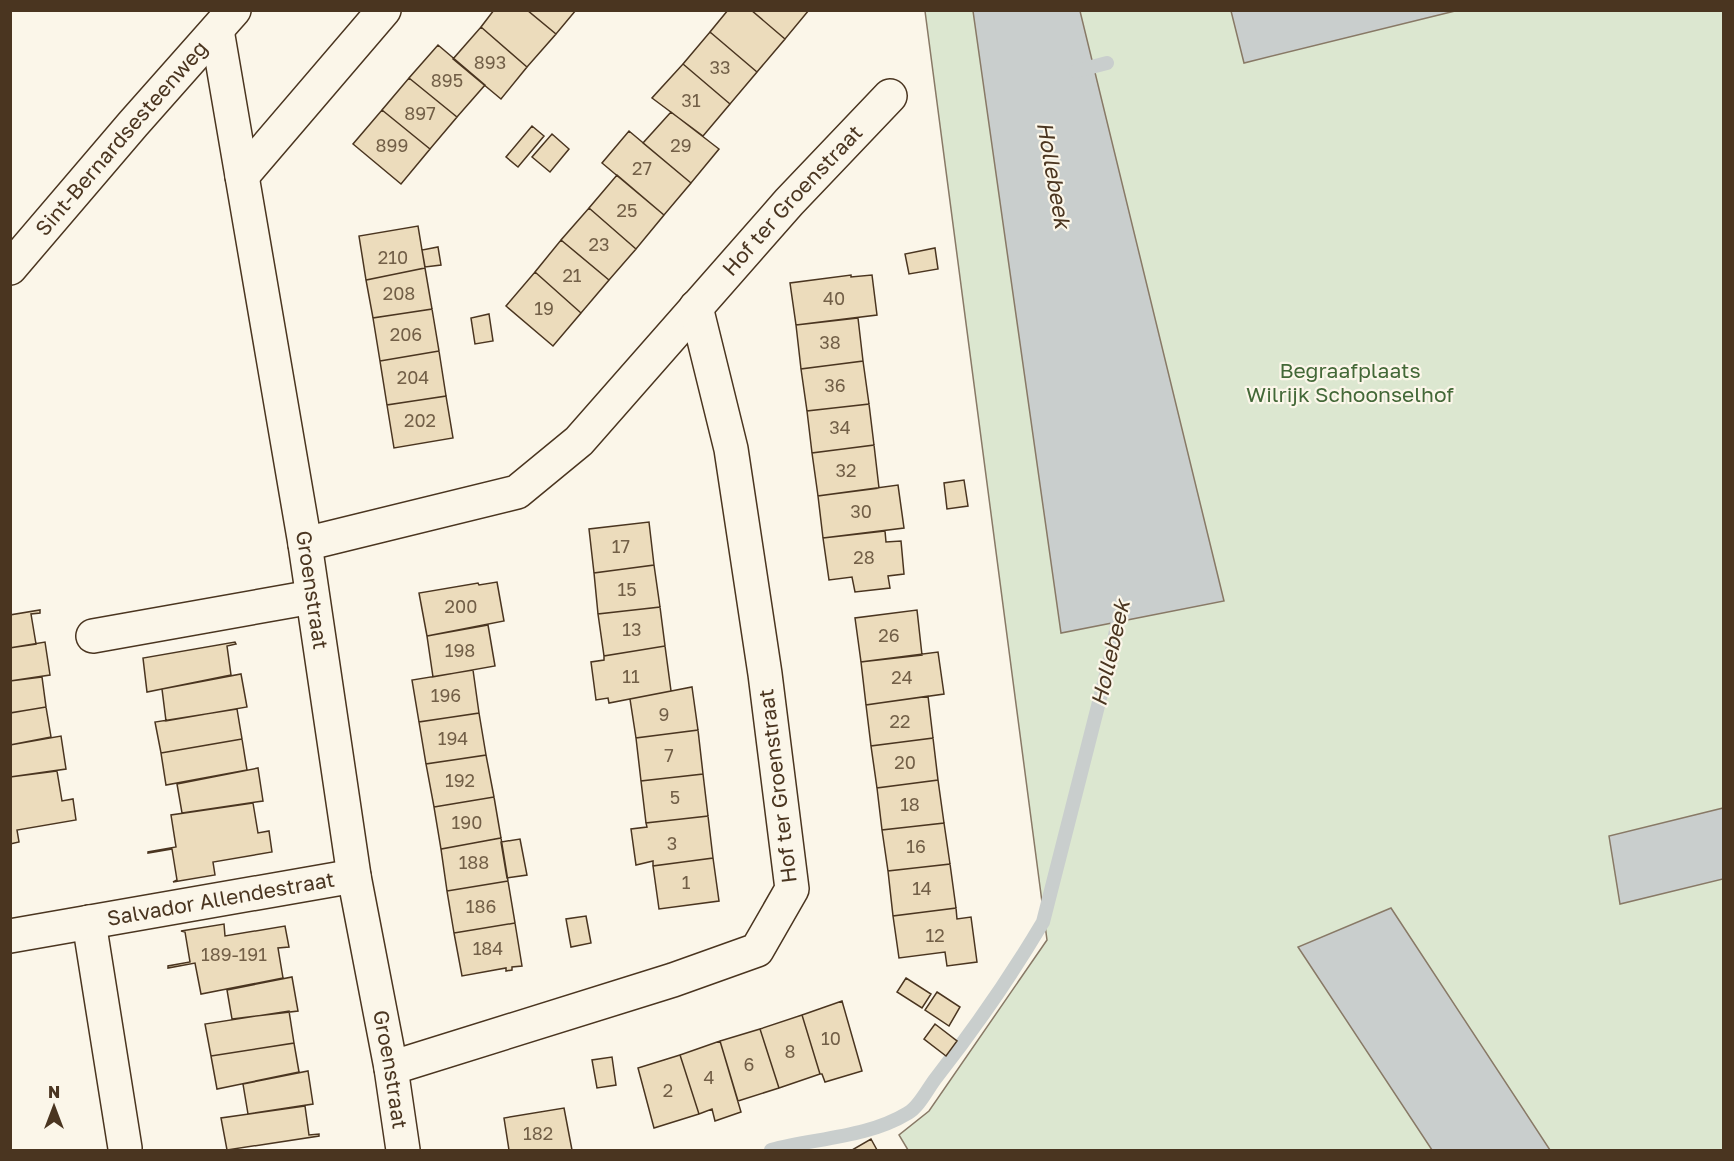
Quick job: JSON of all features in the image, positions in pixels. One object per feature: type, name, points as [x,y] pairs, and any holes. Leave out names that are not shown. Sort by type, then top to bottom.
[{"type":"street","points":[[242,176],[384,10]]},
{"type":"street","name":"Groenstraat","points":[[226,20],[242,176],[304,544],[354,876],[391,1068],[403,1150]]},
{"type":"street","name":"Sint-Bernardsesteenweg","points":[[10,268],[133,124],[226,20]]},
{"type":"street","name":"Hof ter Groenstraat","points":[[304,544],[517,492],[579,441],[789,202],[890,96]]},
{"type":"street","name":"Hof ter Groenstraat","points":[[391,1068],[673,980],[757,950],[792,889],[765,674],[731,448],[696,307]]},
{"type":"street","points":[[93,636],[312,597]]},
{"type":"street","name":"Salvador Allendestraat","points":[[10,936],[354,876]]},
{"type":"street","name":"Salvador Allendestraat","points":[[89,922],[125,1148]]},
{"type":"green space","name":"Begraafplaats Wilrijk Schoonselhof","points":[[925,11],[1723,11],[1723,1150],[908,1150],[899,1135],[929,1111],[1047,940]]},
{"type":"water","points":[[1231,10],[1455,11],[1244,63]]},
{"type":"water","points":[[973,11],[1080,11],[1224,601],[1061,633]]},
{"type":"water","points":[[1723,808],[1723,879],[1620,904],[1609,836]]},
{"type":"water","points":[[1391,908],[1550,1150],[1432,1150],[1298,947]]},
{"type":"building","points":[[494,10],[527,10],[556,34],[527,67],[481,27]]},
{"type":"building","points":[[527,10],[576,10],[556,34]]},
{"type":"building","points":[[728,10],[751,10],[785,39],[757,72],[710,32]]},
{"type":"building","points":[[751,10],[809,10],[785,39]]},
{"type":"building","points":[[481,27],[527,67],[501,99],[453,59]]},
{"type":"building","points":[[710,32],[757,72],[730,104],[683,64]]},
{"type":"building","points":[[438,45],[485,85],[457,117],[409,78]]},
{"type":"building","points":[[683,64],[730,104],[703,136],[652,98]]},
{"type":"building","points":[[409,78],[457,117],[430,149],[382,110]]},
{"type":"building","points":[[382,110],[430,149],[401,184],[353,144]]},
{"type":"building","points":[[671,112],[719,149],[691,183],[643,143]]},
{"type":"building","points":[[532,126],[544,136],[518,167],[506,157]]},
{"type":"building","points":[[629,131],[691,183],[664,215],[602,163]]},
{"type":"building","points":[[552,134],[569,149],[550,172],[532,157]]},
{"type":"building","points":[[617,175],[664,215],[636,249],[589,208]]},
{"type":"building","points":[[589,208],[636,249],[609,280],[561,240]]},
{"type":"building","points":[[418,226],[425,268],[366,280],[359,236]]},
{"type":"building","points":[[561,240],[609,280],[581,313],[535,272]]},
{"type":"building","points":[[438,247],[441,265],[425,267],[422,250]]},
{"type":"building","points":[[935,248],[938,269],[909,274],[905,254]]},
{"type":"building","points":[[425,268],[432,309],[373,318],[366,280]]},
{"type":"building","points":[[535,272],[581,313],[553,346],[506,306]]},
{"type":"building","points":[[851,275],[851,277],[872,275],[877,315],[796,325],[790,283]]},
{"type":"building","points":[[432,309],[439,351],[380,361],[373,318]]},
{"type":"building","points":[[489,314],[493,341],[475,344],[471,318]]},
{"type":"building","points":[[858,318],[863,361],[801,369],[796,325]]},
{"type":"building","points":[[439,351],[446,396],[387,405],[380,361]]},
{"type":"building","points":[[863,361],[869,404],[807,411],[801,369]]},
{"type":"building","points":[[446,396],[453,438],[394,448],[387,405]]},
{"type":"building","points":[[869,404],[874,445],[812,453],[807,411]]},
{"type":"building","points":[[874,445],[879,488],[818,496],[812,453]]},
{"type":"building","points":[[964,480],[968,506],[947,509],[944,483]]},
{"type":"building","points":[[898,485],[904,528],[823,538],[818,496]]},
{"type":"building","points":[[649,522],[654,565],[594,573],[589,529]]},
{"type":"building","points":[[885,531],[886,542],[901,541],[904,574],[888,576],[890,588],[855,592],[852,577],[829,580],[823,538]]},
{"type":"building","points":[[654,565],[660,607],[598,614],[594,573]]},
{"type":"building","points":[[497,582],[504,621],[427,636],[419,593]]},
{"type":"building","points":[[660,607],[665,646],[604,656],[598,614]]},
{"type":"building","points":[[40,610],[40,613],[31,614],[36,644],[10,648],[10,615]]},
{"type":"building","points":[[917,610],[922,655],[861,662],[855,618]]},
{"type":"building","points":[[488,625],[495,666],[433,677],[427,636]]},
{"type":"building","points":[[45,642],[50,675],[10,681],[10,648]]},
{"type":"building","points":[[235,642],[236,644],[227,646],[231,675],[147,692],[143,658]]},
{"type":"building","points":[[665,646],[671,691],[609,703],[608,698],[596,700],[591,662],[604,660],[604,656]]},
{"type":"building","points":[[938,652],[944,694],[866,705],[861,662]]},
{"type":"building","points":[[473,670],[479,713],[419,722],[412,680]]},
{"type":"building","points":[[241,674],[247,707],[166,721],[162,689]]},
{"type":"building","points":[[42,677],[46,707],[10,713],[10,681]]},
{"type":"building","points":[[692,687],[698,730],[636,738],[630,699]]},
{"type":"building","points":[[928,696],[933,738],[871,746],[866,705]]},
{"type":"building","points":[[46,707],[51,737],[10,745],[10,713]]},
{"type":"building","points":[[237,709],[242,739],[161,753],[155,722]]},
{"type":"building","points":[[479,713],[486,755],[426,764],[419,722]]},
{"type":"building","points":[[698,730],[703,774],[641,781],[636,738]]},
{"type":"building","points":[[61,736],[66,769],[10,777],[10,745]]},
{"type":"building","points":[[933,738],[938,780],[877,788],[871,746]]},
{"type":"building","points":[[242,739],[247,770],[166,785],[161,753]]},
{"type":"building","points":[[486,755],[494,797],[434,807],[426,764]]},
{"type":"building","points":[[258,768],[263,801],[182,813],[177,784]]},
{"type":"building","points":[[57,771],[62,801],[73,799],[76,820],[17,830],[19,842],[10,844],[10,777]]},
{"type":"building","points":[[703,774],[708,816],[646,823],[641,781]]},
{"type":"building","points":[[938,780],[944,823],[882,830],[877,788]]},
{"type":"building","points":[[494,797],[501,838],[441,849],[434,807]]},
{"type":"building","points":[[253,803],[258,833],[269,831],[272,852],[213,862],[215,875],[173,882],[177,880],[172,849],[148,853],[176,847],[171,815]]},
{"type":"building","points":[[708,816],[713,858],[653,866],[653,861],[636,865],[631,829],[647,827],[646,823]]},
{"type":"building","points":[[944,823],[950,864],[888,871],[882,830]]},
{"type":"building","points":[[501,838],[508,881],[447,891],[441,849]]},
{"type":"building","points":[[520,839],[527,875],[507,878],[501,842]]},
{"type":"building","points":[[713,858],[719,901],[659,909],[653,866]]},
{"type":"building","points":[[950,864],[956,908],[893,916],[888,871]]},
{"type":"building","points":[[508,881],[515,923],[454,933],[447,891]]},
{"type":"building","points":[[956,908],[957,919],[971,917],[977,962],[947,966],[945,952],[899,958],[893,916]]},
{"type":"building","points":[[586,916],[591,943],[571,947],[566,919]]},
{"type":"building","points":[[515,923],[522,966],[512,967],[512,970],[506,971],[506,968],[462,976],[454,933]]},
{"type":"building","points":[[224,924],[225,936],[285,926],[289,947],[278,948],[283,978],[201,994],[195,963],[168,968],[168,966],[190,962],[185,932],[181,931]]},
{"type":"building","points":[[292,977],[298,1011],[232,1019],[227,990]]},
{"type":"building","points":[[906,978],[931,994],[922,1008],[897,992]]},
{"type":"building","points":[[937,992],[960,1007],[949,1026],[925,1010]]},
{"type":"building","points":[[842,1001],[862,1071],[825,1082],[820,1074],[802,1015]]},
{"type":"building","points":[[289,1011],[294,1043],[211,1056],[205,1024]]},
{"type":"building","points":[[802,1015],[820,1074],[779,1088],[760,1029]]},
{"type":"building","points":[[935,1024],[957,1041],[946,1056],[924,1039]]},
{"type":"building","points":[[760,1029],[779,1088],[738,1101],[720,1041]]},
{"type":"building","points":[[720,1041],[741,1112],[715,1121],[712,1109],[699,1114],[680,1055]]},
{"type":"building","points":[[294,1043],[299,1072],[217,1089],[211,1056]]},
{"type":"building","points":[[680,1055],[699,1114],[654,1128],[638,1068]]},
{"type":"building","points":[[612,1057],[616,1085],[597,1088],[592,1060]]},
{"type":"building","points":[[308,1071],[313,1104],[248,1114],[243,1084]]},
{"type":"building","points":[[305,1106],[309,1135],[319,1134],[319,1136],[227,1150],[221,1118]]},
{"type":"building","points":[[564,1108],[572,1150],[509,1150],[504,1118]]},
{"type":"building","points":[[871,1139],[877,1150],[852,1150]]},
{"type":"waterway","name":"Hollebeek","points":[[1076,71],[1107,63]]},
{"type":"waterway","name":"Hollebeek","points":[[771,1150],[858,1133],[892,1121],[912,1110],[979,1021],[1018,962],[1043,922],[1111,655],[1121,606]]}]
